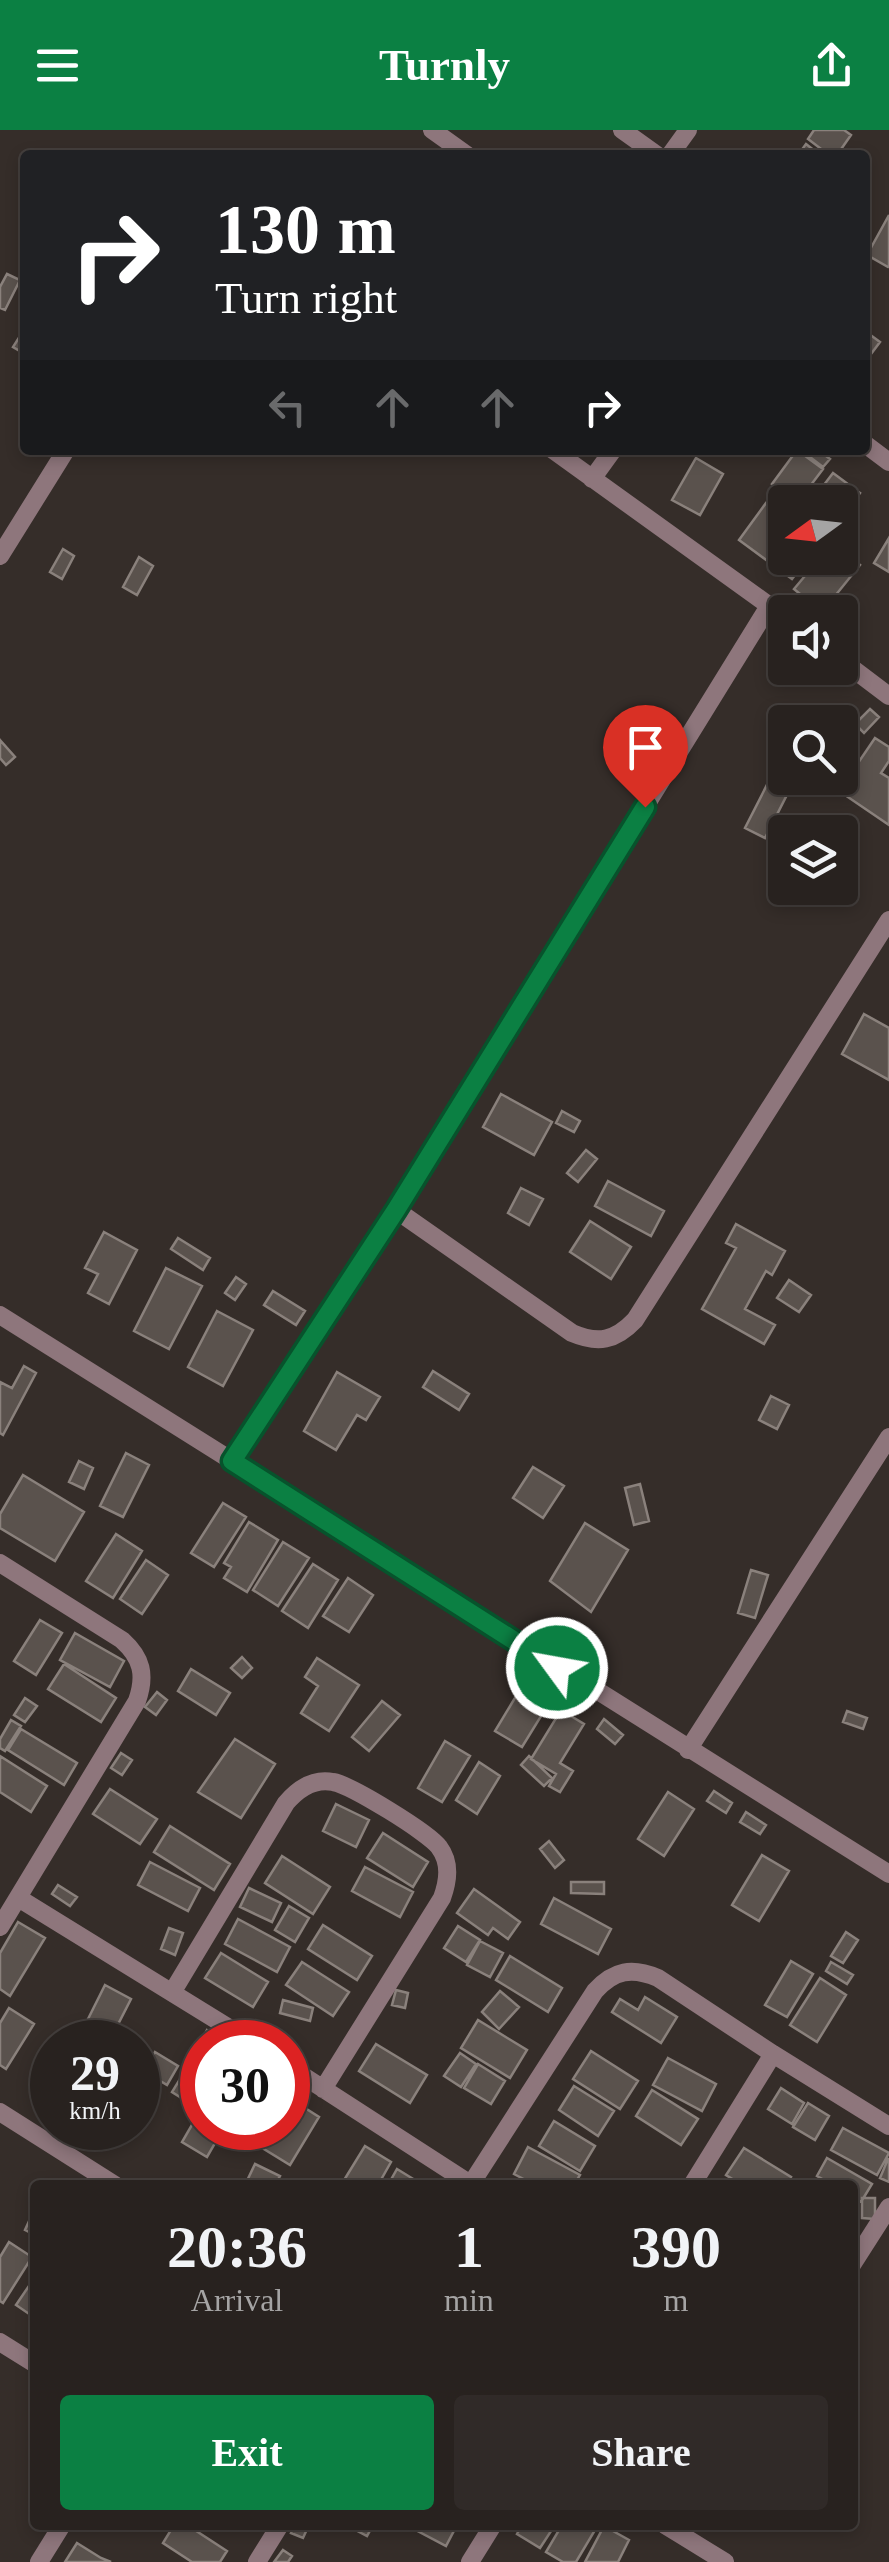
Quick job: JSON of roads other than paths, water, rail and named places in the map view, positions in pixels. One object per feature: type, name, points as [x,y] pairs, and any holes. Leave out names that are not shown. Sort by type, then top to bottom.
[{"type":"street","points":[[432,130],[460,150]]},
{"type":"street","points":[[622,130],[651,150]]},
{"type":"street","points":[[0,556],[63,455]]},
{"type":"street","points":[[559,455],[768,605]]},
{"type":"street","points":[[592,479],[609,455]]},
{"type":"street","points":[[232,1461],[768,625]]},
{"type":"street","points":[[858,673],[889,696]]},
{"type":"street","points":[[396,1210],[572,1333],[588,1340],[606,1340],[622,1333],[635,1320],[889,920]]},
{"type":"street","points":[[0,1315],[889,1874]]},
{"type":"street","points":[[688,1750],[889,1437]]},
{"type":"street","points":[[0,1563],[122,1640],[135,1652],[142,1668],[137,1702],[0,1927]]},
{"type":"street","points":[[173,1991],[286,1803],[298,1790],[314,1782],[332,1781],[427,1835],[440,1847],[447,1864],[448,1882],[442,1898],[323,2089]]},
{"type":"street","points":[[20,1898],[218,2020]]},
{"type":"street","points":[[475,2180],[595,1991],[607,1978],[623,1971],[642,1971],[658,1978],[889,2126]]},
{"type":"street","points":[[695,2180],[772,2054]]},
{"type":"street","points":[[310,2080],[464,2180]]},
{"type":"street","points":[[0,2112],[107,2180]]},
{"type":"street","points":[[858,2256],[889,2207]]},
{"type":"street","points":[[0,2342],[30,2361]]},
{"type":"street","points":[[39,2562],[59,2530]]},
{"type":"street","points":[[257,2562],[277,2530]]},
{"type":"street","points":[[470,2562],[491,2530]]},
{"type":"street","points":[[690,2531],[724,2562]]}]
